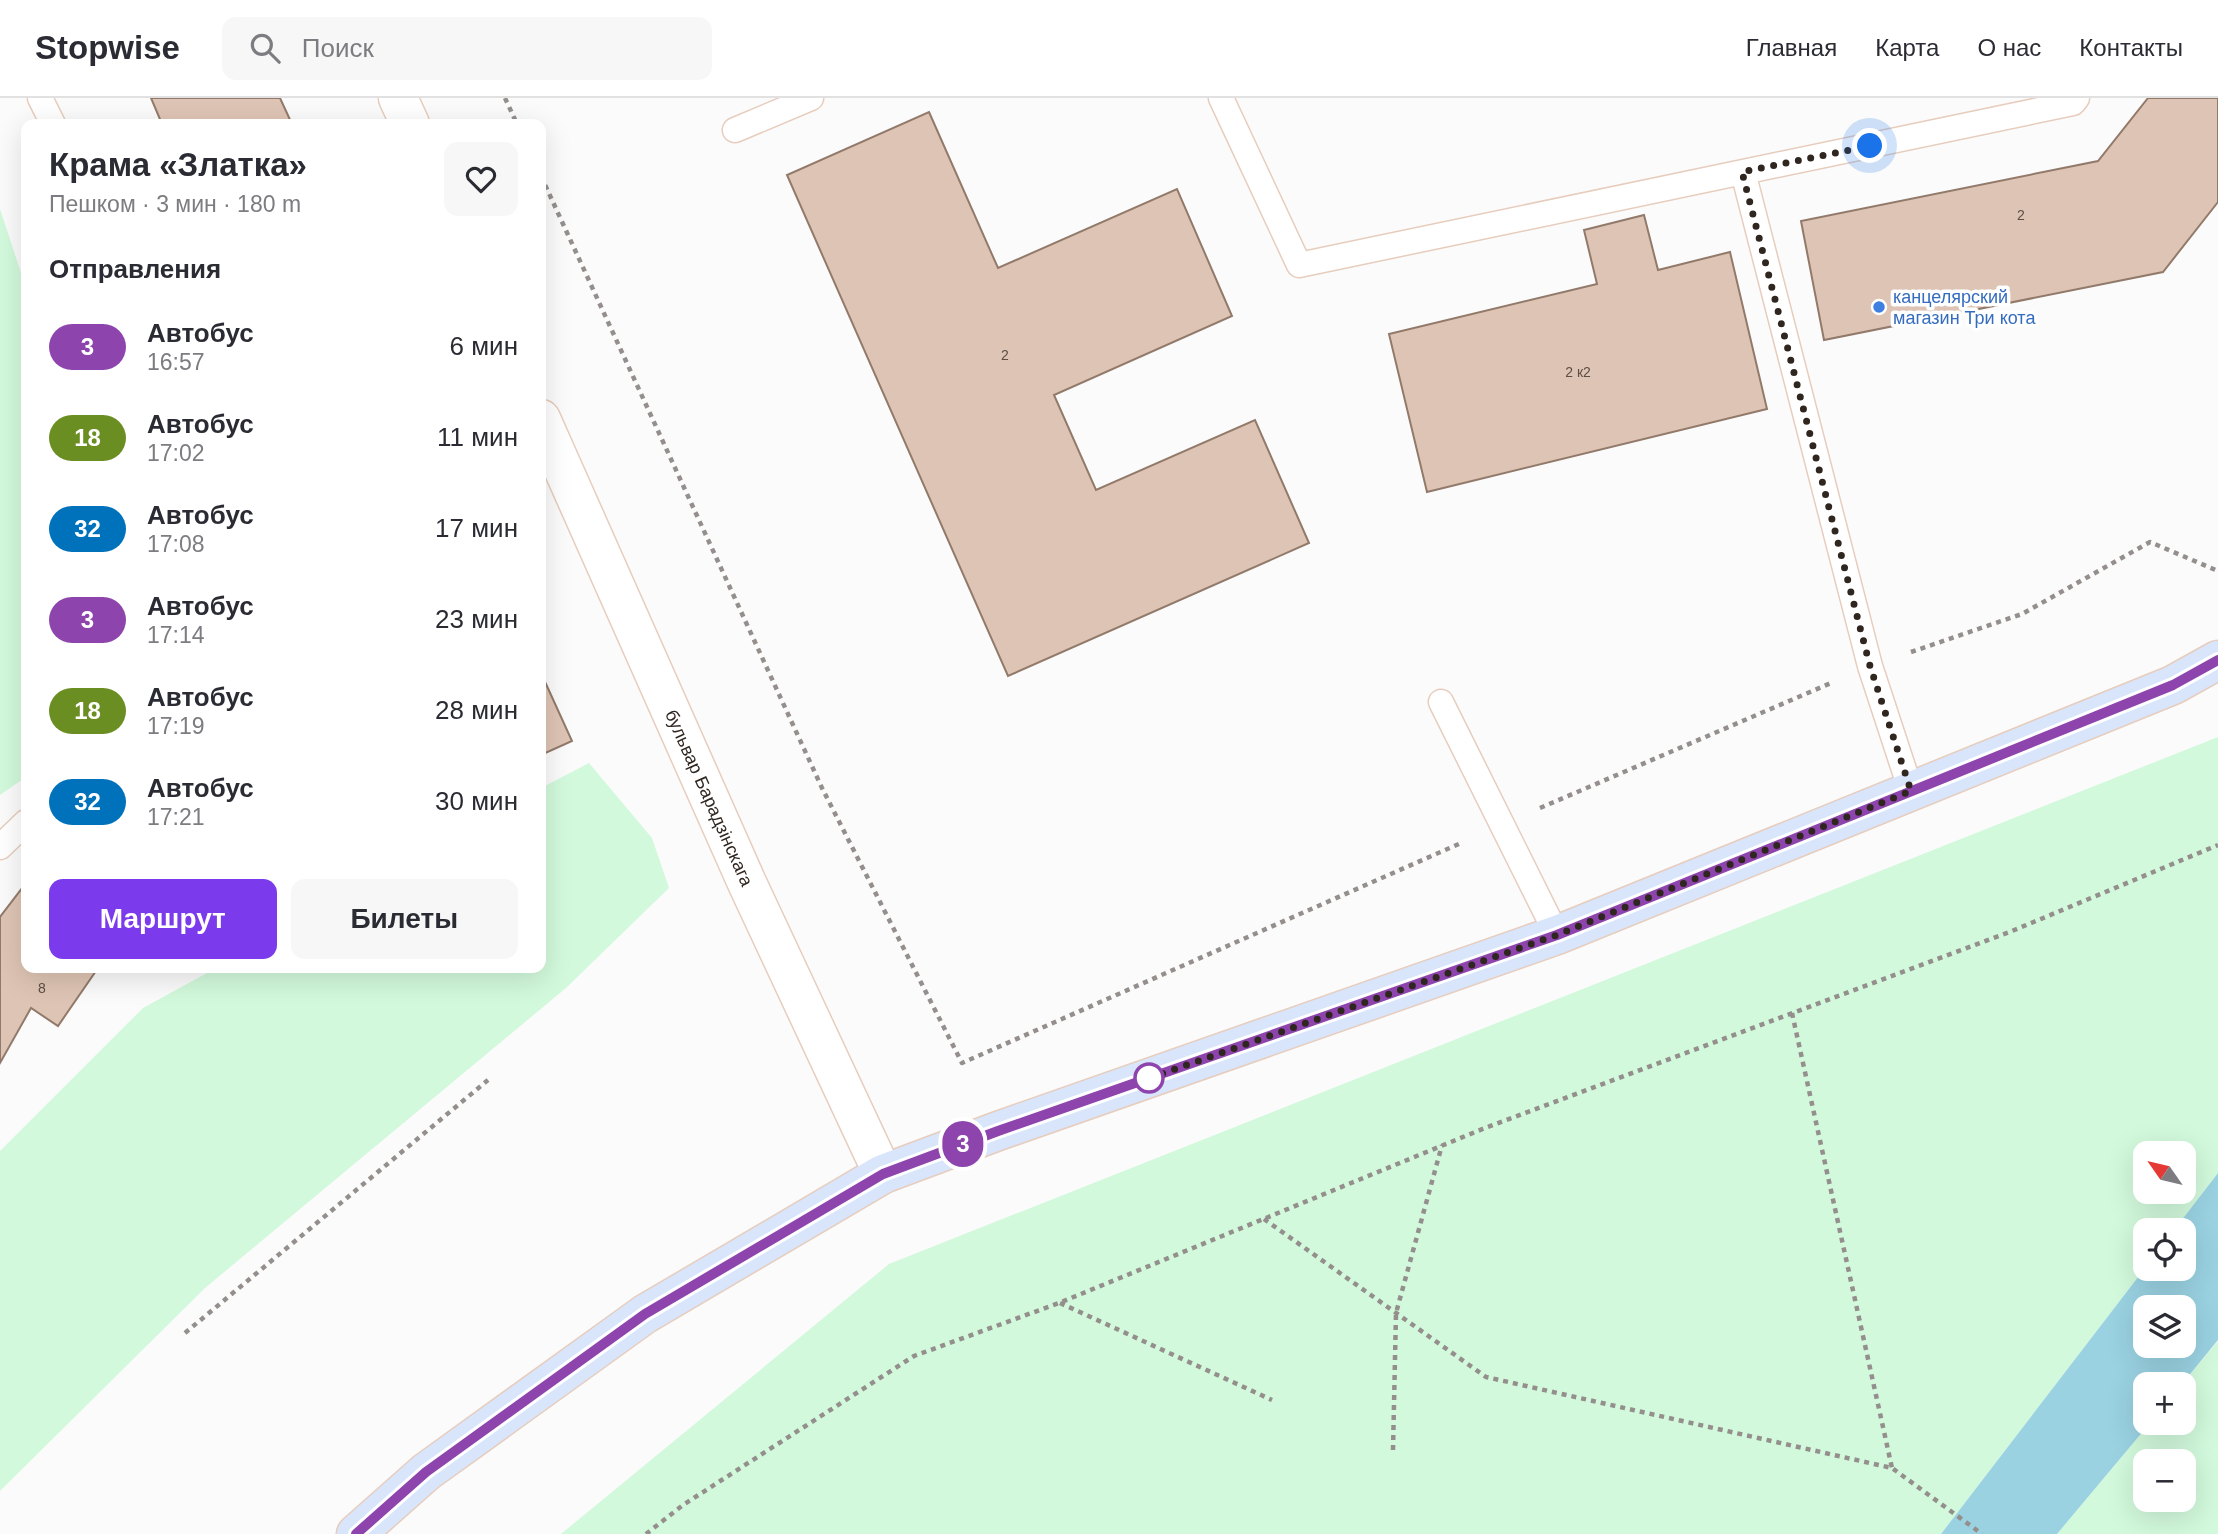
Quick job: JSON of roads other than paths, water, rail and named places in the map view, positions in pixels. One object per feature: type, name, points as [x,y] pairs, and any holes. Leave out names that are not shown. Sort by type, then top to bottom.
[{"type":"street","points":[[398,98],[408,119]]},
{"type":"street","name":"бульвар Барадзінскага","points":[[546,430],[747,883],[883,1174]]},
{"type":"street","points":[[356,1534],[426,1472],[645,1314],[883,1174],[1557,935],[2173,685],[2218,660]]},
{"type":"lane","points":[[40,98],[50,119]]},
{"type":"lane","points":[[735,130],[810,98]]},
{"type":"lane","points":[[1221,98],[1299,265],[2073,103],[2077,98]]},
{"type":"lane","points":[[1742,172],[1870,666],[1911,791]]},
{"type":"lane","points":[[1441,702],[1557,935]]},
{"type":"lane","points":[[0,846],[21,827]]},
{"type":"water","points":[[2218,1173],[2218,1340],[2192,1372],[2133,1372],[2133,1435],[2140,1435],[2057,1534],[1941,1534],[2135,1281],[2196,1281],[2196,1218],[2183,1218]]},
{"type":"place","name":"канцелярский магазин Три кота","points":[[1879,307]]}]
